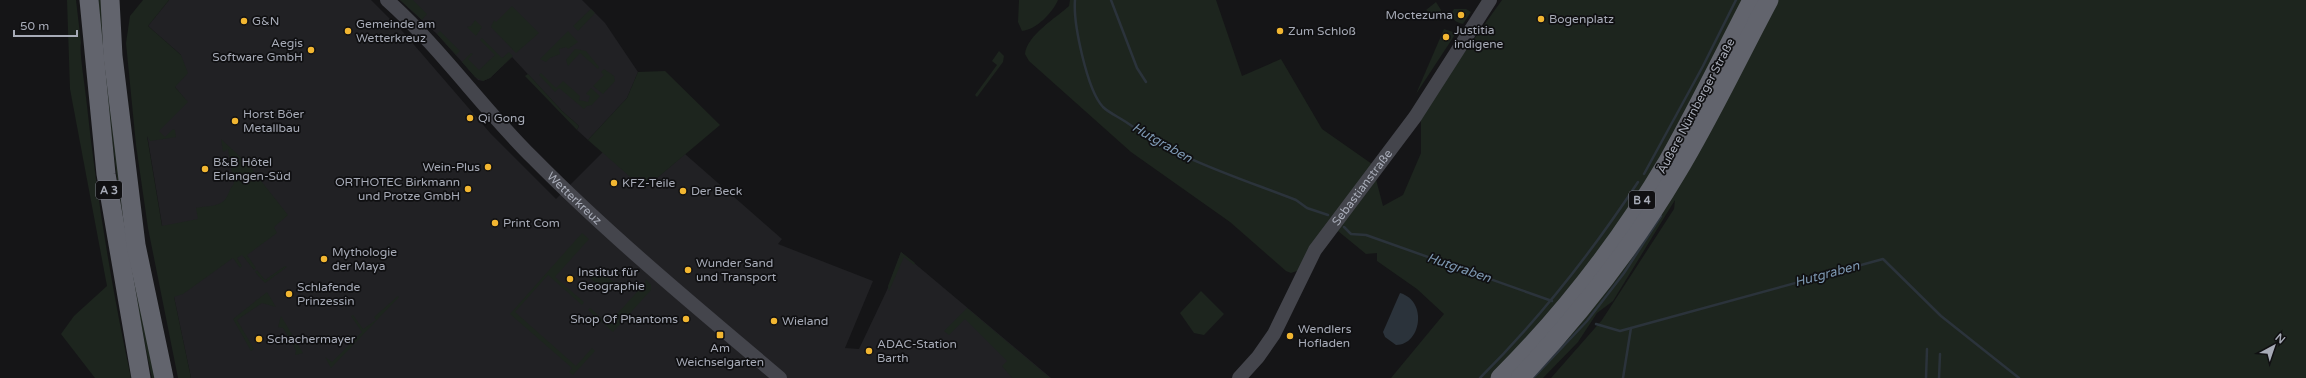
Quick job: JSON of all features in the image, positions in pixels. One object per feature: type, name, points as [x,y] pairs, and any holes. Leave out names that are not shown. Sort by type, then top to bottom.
[{"type":"highway","name":"A 3","points":[[89,0],[105,167],[141,378]]},
{"type":"highway","name":"A 3","points":[[110,0],[113,56],[136,245],[164,378]]},
{"type":"highway","name":"Äußere Nürnberger Straße","points":[[1500,378],[1568,302],[1632,216],[1667,162],[1693,116],[1752,0]]},
{"type":"highway","name":"Äußere Nürnberger Straße","points":[[1520,378],[1593,295],[1652,213],[1701,131],[1768,0]]},
{"type":"street","name":"Wetterkreuz","points":[[388,0],[420,31],[504,128],[563,189],[780,378]]},
{"type":"street","name":"Sebastianstraße","points":[[1239,378],[1258,357],[1274,334],[1315,250],[1415,117],[1490,0]]},
{"type":"shaded area","points":[[67,0],[76,0],[81,43],[82,69],[99,203],[131,378],[95,378],[61,334],[74,316],[107,286],[70,89]]},
{"type":"shaded area","points":[[98,0],[104,0],[155,378],[152,378],[142,331],[126,237],[112,142]]},
{"type":"shaded area","points":[[143,0],[169,0],[148,26],[181,55],[188,73],[175,87],[188,102],[159,131],[165,137],[173,129],[175,130],[176,137],[150,141],[147,136],[162,226],[198,219],[196,208],[217,205],[224,201],[234,184],[228,149],[223,152],[221,139],[247,163],[288,215],[274,227],[277,233],[247,255],[256,268],[254,270],[242,255],[237,258],[242,266],[240,268],[233,258],[183,294],[174,297],[191,378],[178,378],[148,228],[136,145],[126,43],[130,16]]},
{"type":"shaded area","points":[[169,0],[371,0],[403,32],[491,134],[556,199],[603,152],[644,189],[685,154],[782,239],[778,244],[873,281],[845,348],[859,349],[887,290],[901,252],[1051,378],[191,378],[174,297],[147,134],[184,98],[175,87],[181,55],[148,26]]},
{"type":"shaded area","points":[[400,0],[582,0],[605,23],[638,72],[627,98],[588,140],[577,130],[579,126],[562,111],[512,57],[490,78],[483,81],[478,80],[437,34]]},
{"type":"shaded area","points":[[400,0],[413,0],[427,14],[422,20]]},
{"type":"shaded area","points":[[1019,0],[1058,0],[1056,5],[1043,20],[1033,27],[1022,31],[1018,22]]},
{"type":"shaded area","points":[[1070,0],[1216,0],[1242,76],[1281,59],[1322,129],[1372,164],[1383,206],[1403,195],[1421,153],[1421,113],[1502,0],[1746,0],[1672,143],[1601,251],[1491,378],[1391,378],[1444,314],[1417,289],[1377,261],[1377,253],[1366,254],[1338,231],[1297,271],[1291,273],[1286,271],[1230,222],[1131,152],[1029,61],[1025,54],[1027,47],[1036,34],[1069,6]]},
{"type":"shaded area","points":[[1774,0],[2306,0],[2306,378],[1551,378],[1602,320],[1674,209],[1675,200],[1613,301],[1597,313],[1578,342],[1543,378],[1528,378]]},
{"type":"shaded area","points":[[1436,2],[1441,10],[1438,21],[1426,10]]},
{"type":"shaded area","points":[[512,6],[539,33],[516,53],[491,27],[494,20],[496,22]]},
{"type":"shaded area","points":[[591,9],[595,13],[578,31],[573,26]]},
{"type":"shaded area","points":[[1454,9],[1466,9],[1471,12],[1463,24],[1454,20],[1451,14]]},
{"type":"shaded area","points":[[475,20],[482,27],[476,36],[467,27],[471,26]]},
{"type":"shaded area","points":[[1444,29],[1456,33],[1416,94]]},
{"type":"shaded area","points":[[440,31],[460,51],[456,55],[437,34]]},
{"type":"shaded area","points":[[568,31],[578,42],[568,49],[566,47],[559,49],[560,54],[550,58],[546,62],[540,59]]},
{"type":"shaded area","points":[[482,38],[502,58],[509,52],[513,56],[490,78],[483,81],[475,77],[462,62],[471,53],[473,54],[468,59],[479,70],[495,55],[480,40]]},
{"type":"shaded area","points":[[575,49],[586,51],[599,67],[598,69],[580,53],[568,66],[566,60]]},
{"type":"shaded area","points":[[999,51],[1004,56],[1003,62],[977,97],[975,95],[997,65],[992,61]]},
{"type":"shaded area","points":[[604,69],[614,76],[615,81],[603,94],[593,86],[604,75],[601,72]]},
{"type":"shaded area","points":[[665,71],[720,125],[644,189],[588,140],[627,98],[638,72]]},
{"type":"shaded area","points":[[541,73],[556,88],[563,81],[580,96],[579,100],[588,102],[590,96],[586,94],[591,88],[600,96],[592,105],[587,106],[584,109],[559,88],[555,92],[539,75]]},
{"type":"shaded area","points":[[528,74],[562,111],[579,126],[577,130],[525,76]]},
{"type":"shaded area","points":[[582,233],[589,239],[555,277],[584,302],[582,305],[548,275],[515,312],[576,366],[592,348],[595,351],[573,375],[569,372],[572,368],[510,314]]},
{"type":"shaded area","points":[[901,252],[915,263],[914,265],[904,257],[889,291],[888,286]]},
{"type":"shaded area","points":[[285,266],[287,267],[265,283],[255,272],[257,270],[265,280]]},
{"type":"shaded area","points":[[597,268],[613,282],[605,291],[589,277]]},
{"type":"shaded area","points":[[646,279],[651,285],[651,290],[613,332],[588,310],[590,308],[608,324],[645,283]]},
{"type":"shaded area","points":[[1201,291],[1224,314],[1204,335],[1194,333],[1180,313]]},
{"type":"shaded area","points":[[267,292],[276,307],[262,303],[237,320],[254,349],[251,351],[233,319]]},
{"type":"shaded area","points":[[1400,293],[1409,298],[1415,304],[1418,313],[1418,322],[1416,331],[1411,338],[1404,343],[1396,345],[1385,337],[1383,332]]},
{"type":"shaded area","points":[[398,296],[399,297],[331,368],[325,357],[332,362],[362,332],[351,316],[353,315],[363,329],[376,320],[374,317]]},
{"type":"shaded area","points":[[967,308],[1050,378],[1012,378],[1002,366],[1007,361],[965,319],[949,335],[944,331]]},
{"type":"shaded area","points":[[281,316],[303,353],[295,355],[296,350],[283,328],[278,327]]},
{"type":"waterway","name":"Hutgraben","points":[[1075,0],[1076,24],[1082,56],[1097,98],[1105,109],[1166,147],[1187,157],[1296,200],[1307,208],[1328,215]]},
{"type":"waterway","points":[[1111,0],[1137,68],[1146,82]]},
{"type":"waterway","points":[[1644,174],[1703,66],[1736,0]]},
{"type":"waterway","points":[[1480,378],[1544,309],[1602,234],[1638,182]]},
{"type":"waterway","points":[[1533,378],[1587,321],[1624,273],[1661,216]]},
{"type":"waterway","name":"Hutgraben","points":[[1344,227],[1351,234],[1366,235],[1552,301]]},
{"type":"waterway","name":"Hutgraben","points":[[1596,324],[1620,331],[1883,259],[1941,316],[2019,378]]},
{"type":"waterway","points":[[1623,378],[1631,328]]},
{"type":"waterway","points":[[1926,378],[1927,349]]},
{"type":"waterway","points":[[1939,378],[1940,354]]},
{"type":"place","name":"Moctezuma","points":[[1461,15]]},
{"type":"place","name":"Bogenplatz","points":[[1541,19]]},
{"type":"place","name":"G&N","points":[[244,21]]},
{"type":"place","name":"Gemeinde am Wetterkreuz","points":[[348,31]]},
{"type":"place","name":"Zum Schloß","points":[[1280,31]]},
{"type":"place","name":"Justitia indigene","points":[[1446,37]]},
{"type":"place","name":"Aegis Software GmbH","points":[[311,50]]},
{"type":"place","name":"Qi Gong","points":[[470,118]]},
{"type":"place","name":"Horst Böer Metallbau","points":[[235,121]]},
{"type":"place","name":"Wein-Plus","points":[[488,167]]},
{"type":"place","name":"B&B Hôtel Erlangen-Süd","points":[[205,169]]},
{"type":"place","name":"KFZ-Teile","points":[[614,183]]},
{"type":"place","name":"ORTHOTEC Birkmann und Protze GmbH","points":[[468,189]]},
{"type":"place","name":"Der Beck","points":[[683,191]]},
{"type":"place","name":"Print Com","points":[[495,223]]},
{"type":"place","name":"Mythologie der Maya","points":[[324,259]]},
{"type":"place","name":"Wunder Sand und Transport","points":[[688,270]]},
{"type":"place","name":"Institut für Geographie","points":[[570,279]]},
{"type":"place","name":"Schlafende Prinzessin","points":[[289,294]]},
{"type":"place","name":"Shop Of Phantoms","points":[[686,319]]},
{"type":"place","name":"Wieland","points":[[774,321]]},
{"type":"place","name":"Am Weichselgarten","points":[[720,335]]},
{"type":"place","name":"Wendlers Hofladen","points":[[1290,336]]},
{"type":"place","name":"Schachermayer","points":[[259,339]]},
{"type":"place","name":"ADAC-Station Barth","points":[[869,351]]}]
